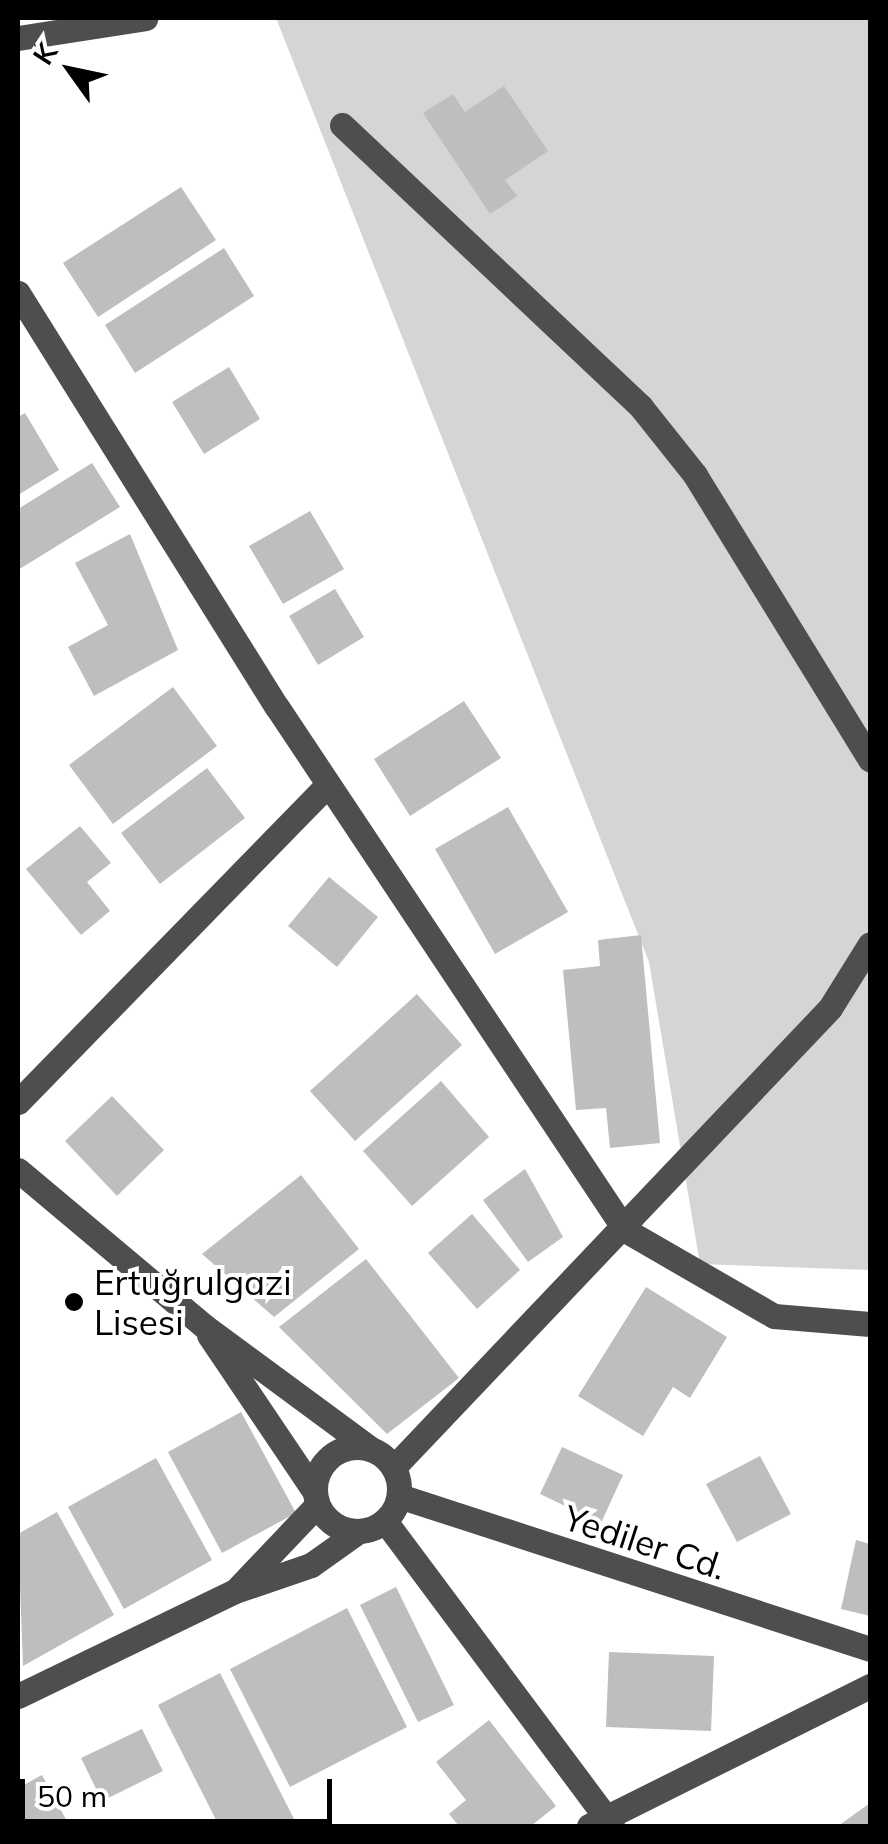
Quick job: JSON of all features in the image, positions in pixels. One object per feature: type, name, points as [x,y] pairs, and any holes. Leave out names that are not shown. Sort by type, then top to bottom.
[{"type":"street","points":[[18,38],[145,18]]},
{"type":"street","points":[[342,125],[650,418],[870,759]]},
{"type":"street","points":[[18,293],[328,784],[626,1230],[774,1316],[870,1324]]},
{"type":"street","points":[[18,1102],[328,784]]},
{"type":"street","points":[[394,1467],[626,1230],[830,1008],[870,944]]},
{"type":"street","points":[[18,1170],[204,1326],[394,1467],[399,1496],[385,1521],[360,1532],[312,1565],[235,1591],[18,1696]]},
{"type":"street","points":[[204,1326],[334,1525],[360,1532]]},
{"type":"street","points":[[235,1591],[316,1498],[330,1456],[371,1449]]},
{"type":"street","name":"Yediler Cd.","points":[[399,1496],[870,1649]]},
{"type":"street","points":[[385,1521],[601,1823],[870,1686]]},
{"type":"shaded area","points":[[276,18],[870,18],[870,1270],[700,1264],[649,962]]},
{"type":"building","points":[[504,86],[548,151],[505,180],[517,196],[490,214],[423,113],[453,94],[465,112]]},
{"type":"building","points":[[181,187],[216,240],[98,317],[63,263]]},
{"type":"building","points":[[224,248],[254,296],[135,373],[105,325]]},
{"type":"building","points":[[229,367],[260,419],[204,454],[172,402]]},
{"type":"building","points":[[25,413],[59,470],[18,495],[18,417]]},
{"type":"building","points":[[92,463],[120,507],[18,570],[18,509]]},
{"type":"building","points":[[310,511],[344,569],[283,604],[249,546]]},
{"type":"building","points":[[130,534],[178,650],[94,696],[68,647],[108,625],[75,563]]},
{"type":"building","points":[[335,589],[364,637],[318,665],[289,616]]},
{"type":"building","points":[[173,687],[217,746],[113,824],[69,765]]},
{"type":"building","points":[[464,701],[501,758],[410,816],[374,759]]},
{"type":"building","points":[[207,768],[245,818],[160,884],[121,833]]},
{"type":"building","points":[[508,807],[568,912],[495,954],[435,849]]},
{"type":"building","points":[[80,826],[111,863],[87,882],[110,911],[81,935],[26,869]]},
{"type":"building","points":[[329,877],[378,917],[337,967],[288,926]]},
{"type":"building","points":[[641,935],[660,1143],[610,1148],[606,1108],[576,1110],[563,970],[600,966],[598,940]]},
{"type":"building","points":[[417,994],[462,1045],[355,1141],[310,1091]]},
{"type":"building","points":[[441,1081],[489,1137],[412,1206],[363,1151]]},
{"type":"building","points":[[112,1096],[164,1150],[117,1196],[65,1141]]},
{"type":"building","points":[[525,1169],[563,1237],[528,1262],[483,1200]]},
{"type":"building","points":[[301,1175],[359,1249],[274,1317],[202,1254]]},
{"type":"building","points":[[472,1214],[520,1270],[477,1309],[428,1253]]},
{"type":"building","points":[[366,1259],[459,1378],[387,1434],[279,1327]]},
{"type":"building","points":[[646,1287],[727,1337],[690,1398],[673,1387],[643,1436],[578,1396]]},
{"type":"building","points":[[241,1412],[296,1513],[222,1553],[168,1452]]},
{"type":"building","points":[[562,1447],[623,1475],[601,1523],[540,1494]]},
{"type":"building","points":[[760,1456],[791,1514],[737,1542],[706,1484]]},
{"type":"building","points":[[156,1458],[212,1560],[124,1609],[68,1507]]},
{"type":"building","points":[[57,1512],[114,1615],[23,1666],[18,1534]]},
{"type":"building","points":[[856,1540],[870,1544],[870,1616],[841,1609]]},
{"type":"building","points":[[396,1587],[454,1705],[418,1722],[360,1605]]},
{"type":"building","points":[[347,1608],[407,1727],[290,1787],[230,1669]]},
{"type":"building","points":[[609,1652],[714,1656],[711,1731],[606,1727]]},
{"type":"building","points":[[220,1673],[294,1819],[279,1826],[219,1826],[158,1705]]},
{"type":"building","points":[[489,1720],[556,1806],[531,1826],[459,1826],[449,1814],[466,1800],[436,1762]]},
{"type":"building","points":[[142,1729],[163,1771],[102,1801],[81,1758]]},
{"type":"building","points":[[42,1775],[69,1825],[18,1826],[18,1788]]},
{"type":"building","points":[[870,1803],[870,1826],[838,1826]]},
{"type":"place","name":"Ertuğrulgazi Lisesi","points":[[74,1302]]}]
